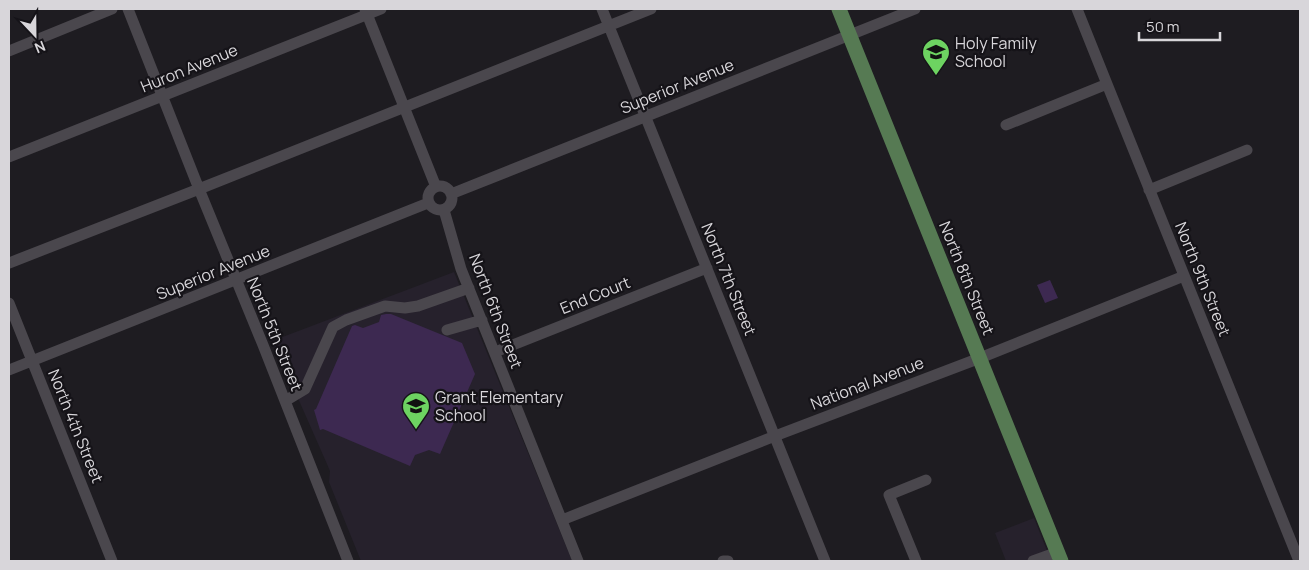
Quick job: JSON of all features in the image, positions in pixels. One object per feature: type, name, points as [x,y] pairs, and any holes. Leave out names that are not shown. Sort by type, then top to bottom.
[{"type":"main road","name":"North 8th Street","points":[[839,9],[1060,557]]},
{"type":"street","points":[[9,51],[112,9]]},
{"type":"street","name":"North 5th Street","points":[[128,9],[348,561]]},
{"type":"street","name":"Huron Avenue","points":[[9,157],[366,11],[381,9]]},
{"type":"street","name":"North 7th Street","points":[[602,9],[825,561]]},
{"type":"street","points":[[9,263],[651,9]]},
{"type":"street","name":"Superior Avenue","points":[[451,194],[915,9]]},
{"type":"street","name":"North 9th Street","points":[[1077,9],[1299,561]]},
{"type":"street","points":[[366,11],[436,187]]},
{"type":"street","points":[[1006,125],[1107,84]]},
{"type":"street","points":[[1149,190],[1247,150]]},
{"type":"street","points":[[436,187],[447,188],[451,194],[452,202],[444,210],[433,209],[428,203],[428,195],[436,187]]},
{"type":"street","name":"Superior Avenue","points":[[9,370],[428,203]]},
{"type":"street","name":"North 6th Street","points":[[444,210],[469,288],[578,561]]},
{"type":"street","name":"End Court","points":[[495,352],[707,268]]},
{"type":"street","name":"National Avenue","points":[[562,520],[980,358],[1184,276]]},
{"type":"street","points":[[285,401],[305,389],[333,327],[346,320],[384,306],[405,308],[418,306],[469,288]]},
{"type":"street","name":"North 4th Street","points":[[9,303],[112,561]]},
{"type":"street","points":[[446,330],[482,320]]},
{"type":"street","points":[[916,561],[889,495],[926,480]]},
{"type":"street","points":[[1033,561],[1060,557]]},
{"type":"street","points":[[723,561],[728,561]]},
{"type":"shaded area","name":"Grant Elementary School","points":[[454,272],[572,561],[361,561],[329,482],[330,471],[297,396],[289,383],[272,341]]},
{"type":"shaded area","points":[[1034,518],[1051,561],[1006,561],[995,533]]},
{"type":"building","points":[[1050,280],[1058,298],[1045,303],[1037,285]]},
{"type":"building","points":[[391,314],[462,343],[475,374],[440,454],[429,450],[415,455],[410,466],[323,429],[320,430],[314,410],[352,326],[355,325],[363,328],[379,322],[381,315]]},
{"type":"place","name":"Holy Family School","points":[[936,76]]},
{"type":"place","name":"Grant Elementary School","points":[[416,430]]}]
